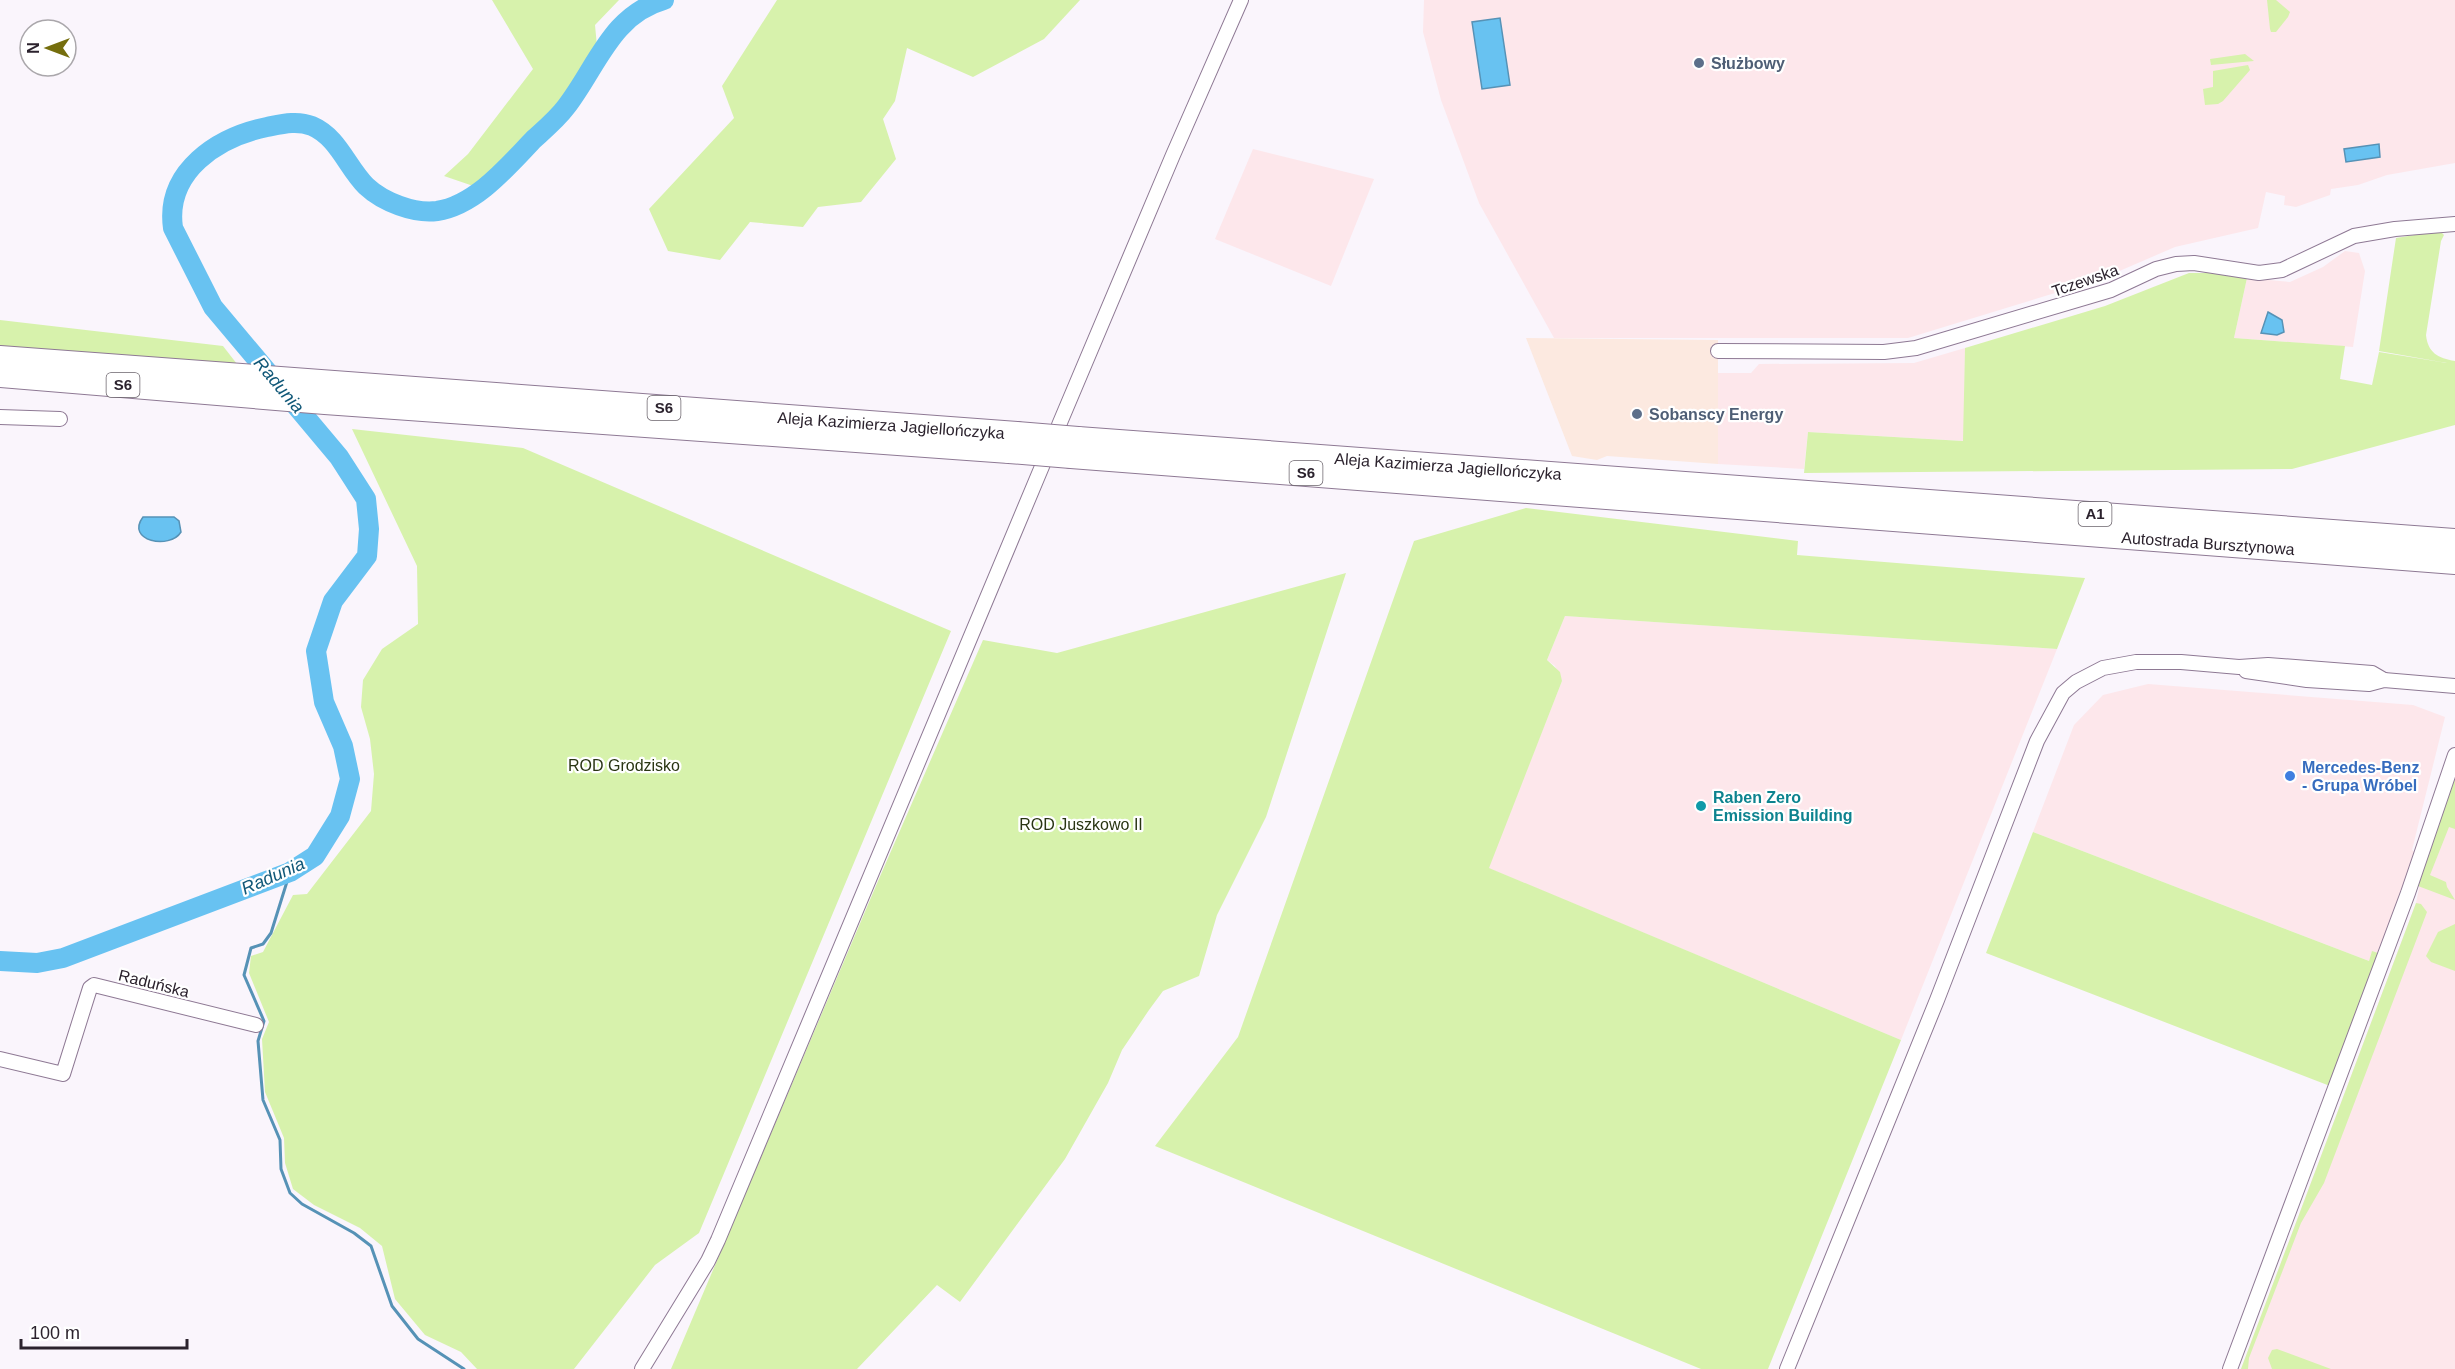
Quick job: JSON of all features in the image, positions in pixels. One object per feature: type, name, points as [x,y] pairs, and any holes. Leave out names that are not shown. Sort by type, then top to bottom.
[{"type":"highway","name":"Aleja Kazimierza Jagiellończyka","points":[[0,358],[244,386],[325,402],[1013,443],[1070,440],[1782,500]]},
{"type":"highway","name":"Aleja Kazimierza Jagiellończyka","points":[[0,375],[244,386],[310,383],[1013,443]]},
{"type":"highway","name":"Autostrada Bursztynowa","points":[[1782,500],[2455,541]]},
{"type":"highway","name":"Autostrada Bursztynowa","points":[[1782,500],[2455,562]]},
{"type":"street","points":[[1070,440],[1173,155],[1242,0]]},
{"type":"street","name":"Tczewska","points":[[1718,351],[1884,352],[1916,348],[2111,290],[2156,269],[2176,264],[2194,263],[2259,273],[2282,270],[2354,236],[2395,229],[2455,224]]},
{"type":"street","points":[[0,417],[60,419]]},
{"type":"street","points":[[642,1369],[708,1262],[718,1240],[1043,464]]},
{"type":"street","points":[[1787,1369],[1937,1000],[2037,741],[2063,693],[2076,682],[2103,668],[2136,662],[2181,662],[2239,668],[2286,678],[2369,684],[2384,680],[2455,686]]},
{"type":"street","points":[[2230,1369],[2408,893],[2455,755]]},
{"type":"street","name":"Raduńska","points":[[0,1059],[63,1074],[90,988],[94,985],[256,1025]]},
{"type":"shaded area","points":[[1424,0],[2455,0],[2455,163],[2387,175],[2358,185],[2331,189],[2330,195],[2296,207],[2284,205],[2285,196],[2266,192],[2258,228],[2175,247],[2101,279],[1908,338],[1554,338],[1479,203],[1441,100],[1423,32]]},
{"type":"shaded area","points":[[1253,149],[1374,179],[1331,286],[1215,239]]},
{"type":"shaded area","points":[[2345,251],[2359,253],[2365,271],[2353,347],[2234,338],[2247,278],[2290,282],[2323,267]]},
{"type":"shaded area","name":"Sobanscy Energy","points":[[1526,338],[1718,340],[1718,464],[1607,456],[1597,460],[1572,456]]},
{"type":"shaded area","points":[[1965,348],[1964,441],[1808,432],[1804,469],[1718,464],[1718,373],[1751,373],[1759,364],[1914,363]]},
{"type":"shaded area","points":[[1565,616],[2057,649],[1901,1040],[1488,868],[1562,681],[1555,666],[1547,660]]},
{"type":"shaded area","points":[[2148,684],[2413,705],[2445,717],[2412,850],[2415,852],[2378,953],[2372,952],[2369,961],[2033,832],[2074,725],[2103,695]]},
{"type":"shaded area","points":[[2455,800],[2455,1369],[2241,1369],[2416,903],[2419,888]]},
{"type":"green space","points":[[492,0],[619,0],[595,25],[598,57],[566,107],[482,189],[444,176],[468,154],[533,69]]},
{"type":"green space","points":[[777,0],[1080,0],[1044,39],[973,77],[907,48],[895,101],[883,119],[896,159],[861,202],[818,207],[803,227],[750,222],[720,260],[668,251],[649,209],[734,118],[722,86]]},
{"type":"green space","points":[[2267,0],[2276,0],[2290,12],[2276,32],[2271,32],[2270,29]]},
{"type":"green space","points":[[2245,54],[2254,61],[2211,65],[2210,59]]},
{"type":"green space","points":[[2248,65],[2250,70],[2223,101],[2218,104],[2205,105],[2203,89],[2213,87],[2213,71]]},
{"type":"green space","points":[[2440,231],[2444,235],[2441,241],[2426,335],[2429,346],[2435,354],[2455,361],[2455,425],[2292,469],[1804,473],[1808,432],[1963,441],[1965,348],[2105,306],[2189,273],[2247,278],[2234,338],[2345,346],[2340,379],[2372,385],[2379,352],[2447,363],[2379,351],[2396,238]]},
{"type":"green space","points":[[0,320],[223,346],[237,364],[0,347]]},
{"type":"green space","name":"ROD Grodzisko","points":[[352,429],[523,448],[951,631],[699,1233],[655,1265],[574,1369],[477,1369],[461,1352],[425,1335],[395,1299],[382,1246],[360,1228],[314,1205],[293,1189],[285,1163],[284,1138],[265,1092],[262,1039],[269,1022],[249,973],[251,956],[263,952],[293,895],[307,894],[371,811],[374,774],[370,739],[361,707],[363,680],[382,649],[418,624],[417,566]]},
{"type":"green space","points":[[1526,508],[1798,541],[1797,555],[2085,578],[2057,649],[1565,616],[1547,660],[1560,672],[1562,681],[1489,868],[1901,1040],[1768,1369],[1701,1369],[1155,1146],[1238,1037],[1414,541]]},
{"type":"green space","name":"ROD Juszkowo II","points":[[1346,573],[1266,817],[1217,915],[1199,976],[1163,991],[1149,1010],[1122,1050],[1108,1083],[1065,1159],[960,1302],[937,1285],[857,1369],[671,1369],[983,640],[1057,653]]},
{"type":"green space","points":[[2455,774],[2455,829],[2449,827],[2430,875],[2446,882],[2455,900],[2418,886]]},
{"type":"green space","points":[[2033,832],[2369,961],[2372,951],[2378,953],[2330,1086],[1986,953]]},
{"type":"green space","points":[[2416,903],[2421,904],[2427,912],[2324,1183],[2301,1223],[2249,1358],[2248,1369],[2241,1369]]},
{"type":"green space","points":[[2455,924],[2455,971],[2431,962],[2426,956],[2438,932]]},
{"type":"green space","points":[[2277,1349],[2331,1369],[2272,1369],[2268,1358],[2272,1350]]},
{"type":"water","points":[[1500,18],[1510,85],[1482,89],[1472,22]]},
{"type":"water","points":[[2379,144],[2380,157],[2346,162],[2344,149]]},
{"type":"water","points":[[2268,312],[2282,320],[2284,332],[2277,335],[2261,333]]},
{"type":"water","points":[[143,517],[174,517],[179,521],[181,532],[168,541],[151,540],[140,532],[139,525]]},
{"type":"waterway","name":"Radunia","points":[[0,961],[37,963],[63,958],[290,872],[315,856],[340,816],[350,779],[343,746],[324,702],[316,651],[333,601],[367,556],[369,529],[366,499],[339,457],[213,307],[173,228],[173,208],[177,190],[186,174],[214,148],[231,139],[267,127],[301,123],[312,126],[329,137],[359,178],[381,197],[399,206],[419,211],[437,211],[451,207],[465,201],[490,183],[559,116],[607,44],[631,17],[646,7],[664,0]]},
{"type":"waterway","points":[[290,872],[271,933],[263,944],[251,948],[244,975],[264,1021],[258,1041],[263,1100],[280,1140],[281,1169],[290,1193],[302,1204],[354,1233],[371,1246],[392,1306],[418,1339],[464,1369]]},
{"type":"place","name":"Służbowy","points":[[1699,63]]},
{"type":"place","name":"Sobanscy Energy","points":[[1637,414]]},
{"type":"place","name":"Mercedes-Benz - Grupa Wróbel","points":[[2290,776]]},
{"type":"place","name":"Raben Zero Emission Building","points":[[1701,806]]}]
